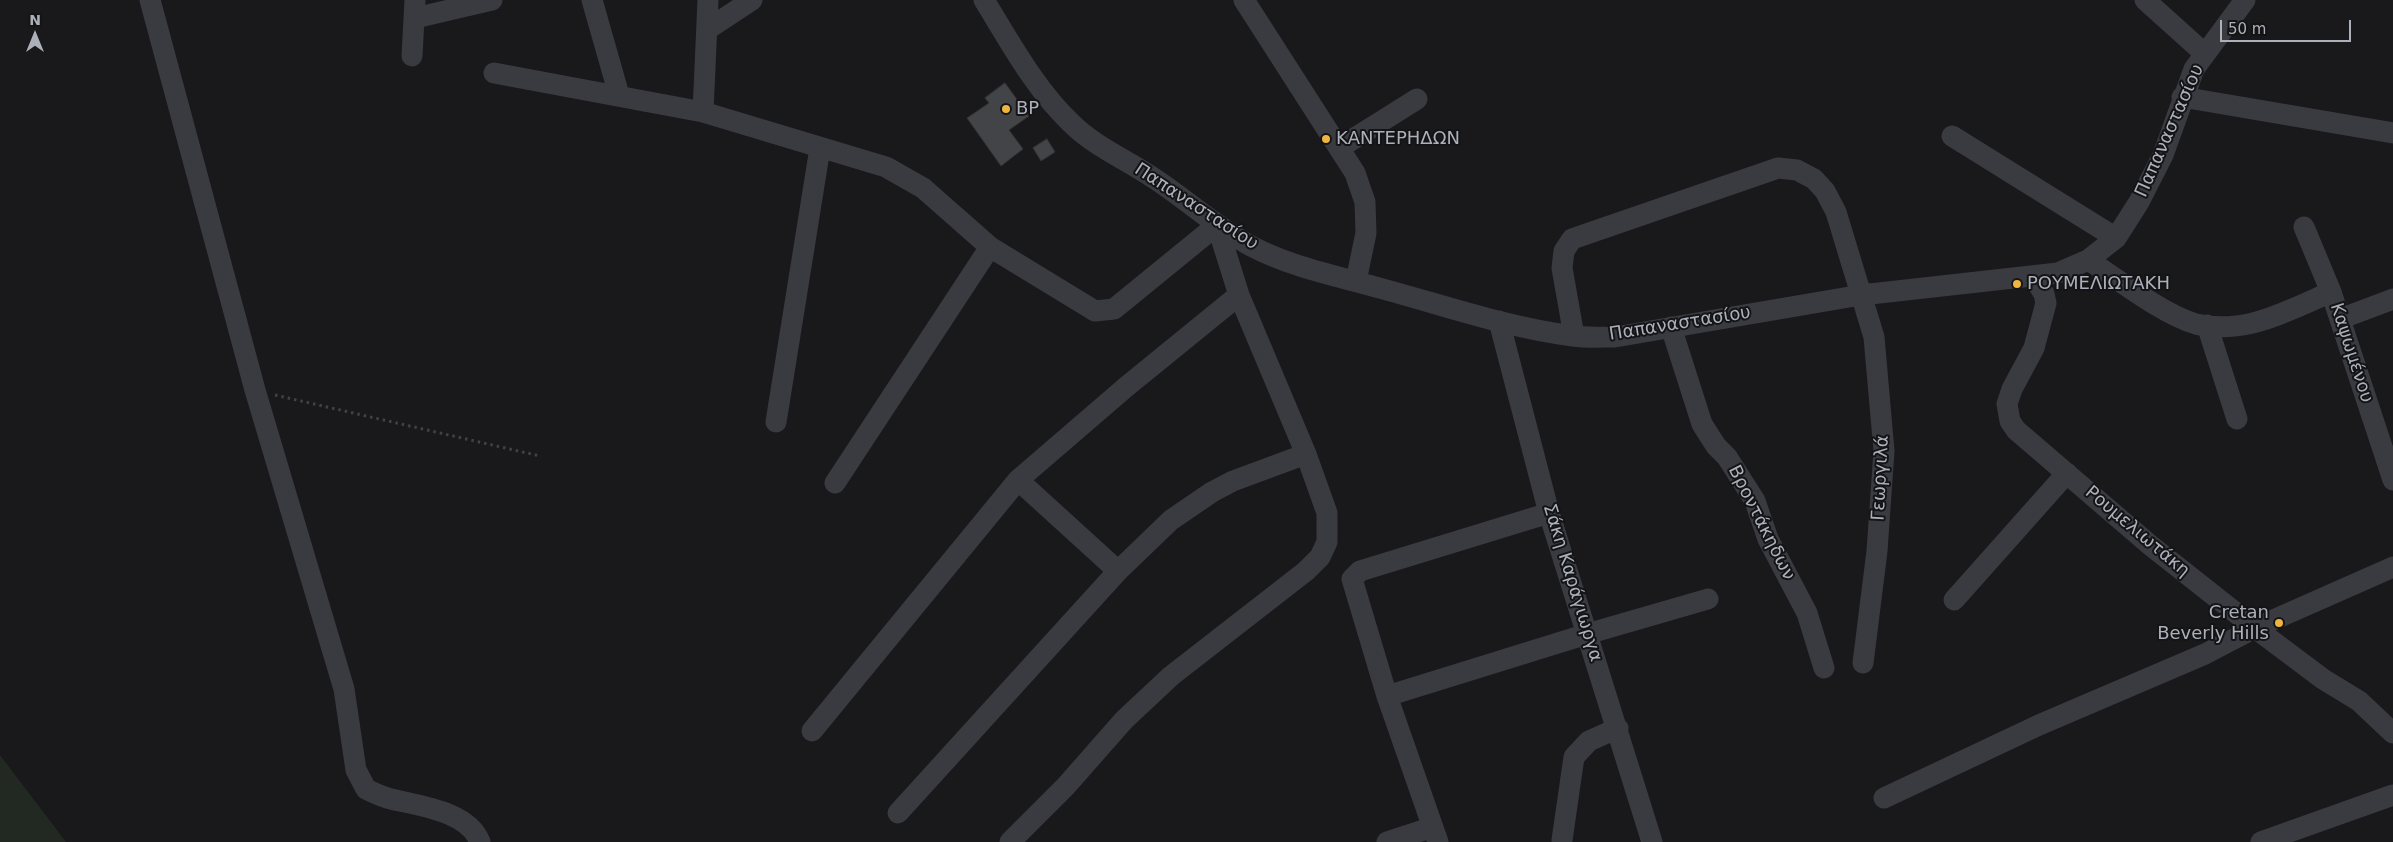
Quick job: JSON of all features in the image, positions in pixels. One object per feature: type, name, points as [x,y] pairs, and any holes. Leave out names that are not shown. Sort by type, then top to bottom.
[{"type":"street","points":[[150,0],[255,390],[344,689],[356,770],[366,789],[390,799],[429,807],[465,823],[480,842]]},
{"type":"street","points":[[412,56],[415,9],[492,0]]},
{"type":"street","points":[[592,0],[619,95]]},
{"type":"street","points":[[703,112],[708,0]]},
{"type":"street","points":[[708,28],[752,0]]},
{"type":"street","points":[[1244,0],[1356,172],[1365,202],[1366,233],[1356,281]]},
{"type":"street","points":[[2145,0],[2205,54]]},
{"type":"street","name":"Παπαναστασίου","points":[[987,1],[1036,82],[1052,104],[1089,140],[1178,194],[1217,225],[1251,246],[1283,260],[1325,274],[1499,321],[1574,336],[1615,337],[1861,295],[2058,273],[2088,260],[2116,238],[2139,202],[2163,155],[2182,97],[2194,69],[2245,0]]},
{"type":"street","points":[[494,73],[703,112],[886,167],[904,175],[922,188],[990,247],[1095,311],[1104,312],[1114,309],[1217,225],[1239,295],[1306,454],[1327,513],[1326,542],[1320,557],[1306,571],[1164,683],[1124,720],[1066,786],[1010,842]]},
{"type":"street","points":[[2182,97],[2393,133]]},
{"type":"street","points":[[1339,148],[1417,99]]},
{"type":"street","points":[[1952,136],[2116,238]]},
{"type":"street","points":[[776,422],[820,148]]},
{"type":"street","name":"Γεωργιλά","points":[[1574,336],[1562,268],[1564,251],[1572,239],[1778,168],[1797,170],[1814,179],[1825,190],[1836,212],[1874,337],[1884,451],[1877,551],[1863,663]]},
{"type":"street","name":"Καψωμένου","points":[[2304,227],[2331,292],[2388,451],[2393,480]]},
{"type":"street","points":[[835,483],[990,247]]},
{"type":"street","points":[[2088,260],[2155,304],[2196,324],[2234,326],[2260,322],[2331,292]]},
{"type":"street","name":"Ρουμελιωτάκη","points":[[2033,276],[2044,294],[2046,303],[2034,348],[2012,389],[2007,404],[2010,421],[2016,430],[2150,545],[2255,628],[2324,679],[2359,701],[2393,733]]},
{"type":"street","points":[[812,731],[1018,480],[1126,387],[1239,295]]},
{"type":"street","points":[[2340,319],[2393,299]]},
{"type":"street","name":"Σάκη Καράγιωργα","points":[[1499,321],[1549,513],[1618,728],[1652,842]]},
{"type":"street","points":[[2207,325],[2237,419]]},
{"type":"street","name":"Βροντάκηδων","points":[[1671,327],[1702,424],[1716,446],[1727,457],[1754,501],[1768,539],[1807,613],[1824,668]]},
{"type":"street","points":[[898,813],[1118,571],[1171,520],[1212,492],[1234,481],[1306,454]]},
{"type":"street","points":[[1954,600],[2067,473]]},
{"type":"street","points":[[1018,480],[1118,571]]},
{"type":"street","points":[[1387,842],[1436,835],[1387,696],[1352,579],[1360,571],[1549,513]]},
{"type":"street","points":[[1884,798],[2039,725],[2204,654],[2255,628],[2393,567]]},
{"type":"street","points":[[1387,696],[1708,599]]},
{"type":"street","points":[[1562,840],[1574,757],[1589,741],[1618,728]]},
{"type":"street","points":[[2261,842],[2393,795]]},
{"type":"path","points":[[255,390],[540,456]]},
{"type":"shaded area","points":[[0,755],[66,842],[0,842]]},
{"type":"building","points":[[1005,83],[1029,116],[1009,130],[1023,149],[1001,166],[967,118],[989,103],[985,98]]},
{"type":"building","points":[[1047,139],[1055,152],[1041,161],[1033,148]]},
{"type":"place","name":"BP","points":[[1006,109]]},
{"type":"place","name":"ΚΑΝΤΕΡΗΔΩΝ","points":[[1326,139]]},
{"type":"place","name":"ΡΟΥΜΕΛΙΩΤΑΚΗ","points":[[2017,284]]},
{"type":"place","name":"Cretan Beverly Hills","points":[[2279,623]]}]
